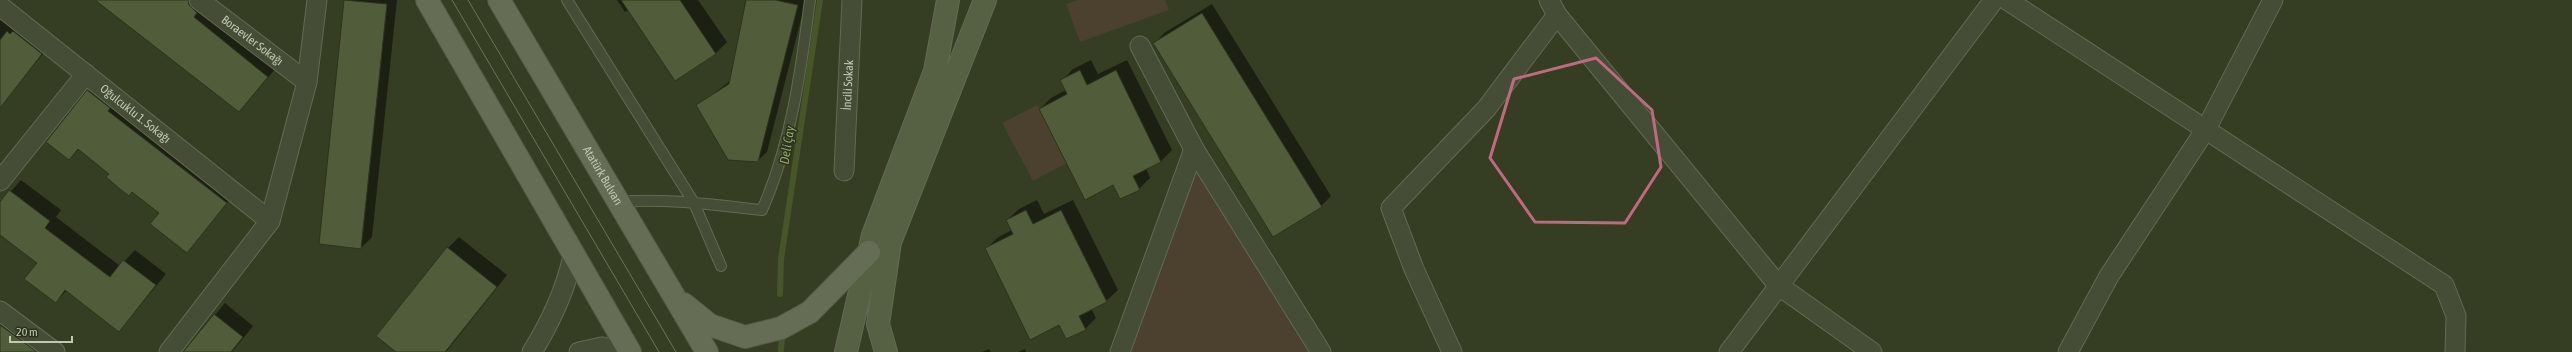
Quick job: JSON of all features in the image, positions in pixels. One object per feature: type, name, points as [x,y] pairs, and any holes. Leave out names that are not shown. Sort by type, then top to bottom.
[{"type":"main road","points":[[427,0],[574,252],[628,352]]},
{"type":"main road","name":"Atatürk Bulvarı","points":[[499,0],[707,352]]},
{"type":"main road","points":[[673,295],[710,325],[745,337],[781,328],[810,312],[869,252]]},
{"type":"street","points":[[169,352],[270,221],[307,82],[317,0]]},
{"type":"street","name":"İncili Sokak","points":[[844,171],[852,0]]},
{"type":"street","points":[[846,352],[874,236],[935,71],[948,0]]},
{"type":"street","points":[[886,352],[878,324],[890,242],[985,0]]},
{"type":"street","points":[[1729,352],[1994,0]]},
{"type":"street","points":[[2006,0],[2444,285],[2456,316],[2455,352]]},
{"type":"street","points":[[2068,352],[2109,276],[2206,129],[2273,0]]},
{"type":"street","name":"Boraevler Sokağı","points":[[205,2],[307,82]]},
{"type":"street","name":"Oğulcuklu 1. Sokağı","points":[[0,6],[270,221]]},
{"type":"street","points":[[1452,352],[1414,269],[1391,208],[1486,109],[1553,8],[1778,285],[1872,352]]},
{"type":"street","points":[[1140,46],[1194,149],[1320,352]]},
{"type":"street","points":[[0,181],[86,74]]},
{"type":"street","points":[[1120,352],[1194,149]]},
{"type":"street","points":[[532,352],[553,317],[561,297],[574,252]]},
{"type":"street","points":[[0,311],[55,352]]},
{"type":"street","points":[[579,352],[602,348],[628,352]]},
{"type":"lane","points":[[567,0],[694,203],[721,266]]},
{"type":"lane","points":[[618,202],[638,200],[694,203],[762,210],[776,178],[802,62],[810,0]]},
{"type":"highlighted area","points":[[1596,58],[1652,110],[1661,167],[1625,223],[1535,222],[1490,158],[1514,79]]},
{"type":"shaded area","points":[[1078,0],[1165,0],[1169,10],[1080,42],[1066,4]]},
{"type":"shaded area","points":[[1037,105],[1067,163],[1033,181],[1002,123]]},
{"type":"shaded area","points":[[1194,159],[1309,352],[1125,352]]},
{"type":"building","points":[[95,0],[188,0],[189,5],[197,13],[194,17],[268,77],[239,112]]},
{"type":"building","points":[[344,0],[387,4],[361,249],[319,244]]},
{"type":"building","points":[[621,0],[680,0],[716,54],[675,81]]},
{"type":"building","points":[[746,0],[775,0],[798,5],[758,162],[728,160],[696,105],[729,84]]},
{"type":"building","points":[[1202,13],[1322,207],[1273,237],[1153,43]]},
{"type":"building","points":[[7,31],[10,34],[13,31],[42,54],[0,108],[0,40]]},
{"type":"building","points":[[1080,70],[1087,85],[1116,70],[1161,162],[1133,176],[1140,190],[1120,199],[1113,185],[1085,200],[1039,109],[1067,94],[1060,80]]},
{"type":"building","points":[[87,90],[110,108],[108,111],[227,203],[187,253],[150,224],[159,213],[132,192],[129,196],[120,189],[106,177],[109,174],[78,149],[69,160],[46,142]]},
{"type":"building","points":[[9,190],[50,221],[45,228],[110,277],[123,260],[156,285],[119,332],[65,290],[56,303],[24,279],[37,263],[0,235],[0,202]]},
{"type":"building","points":[[1026,210],[1033,224],[1061,210],[1107,302],[1079,316],[1086,330],[1066,339],[1059,325],[1030,340],[985,248],[1013,234],[1006,220]]},
{"type":"building","points":[[447,247],[497,287],[445,352],[396,352],[376,336]]},
{"type":"building","points":[[214,314],[243,337],[231,352],[183,352]]},
{"type":"building","points":[[0,325],[37,352],[0,352]]},
{"type":"waterway","name":"Deli Çay","points":[[780,294],[781,259],[820,0]]},
{"type":"waterway","name":"Deli Çay","points":[[781,350],[782,337]]},
{"type":"tram line","points":[[452,0],[659,352]]},
{"type":"tram line","points":[[468,0],[676,352]]}]
